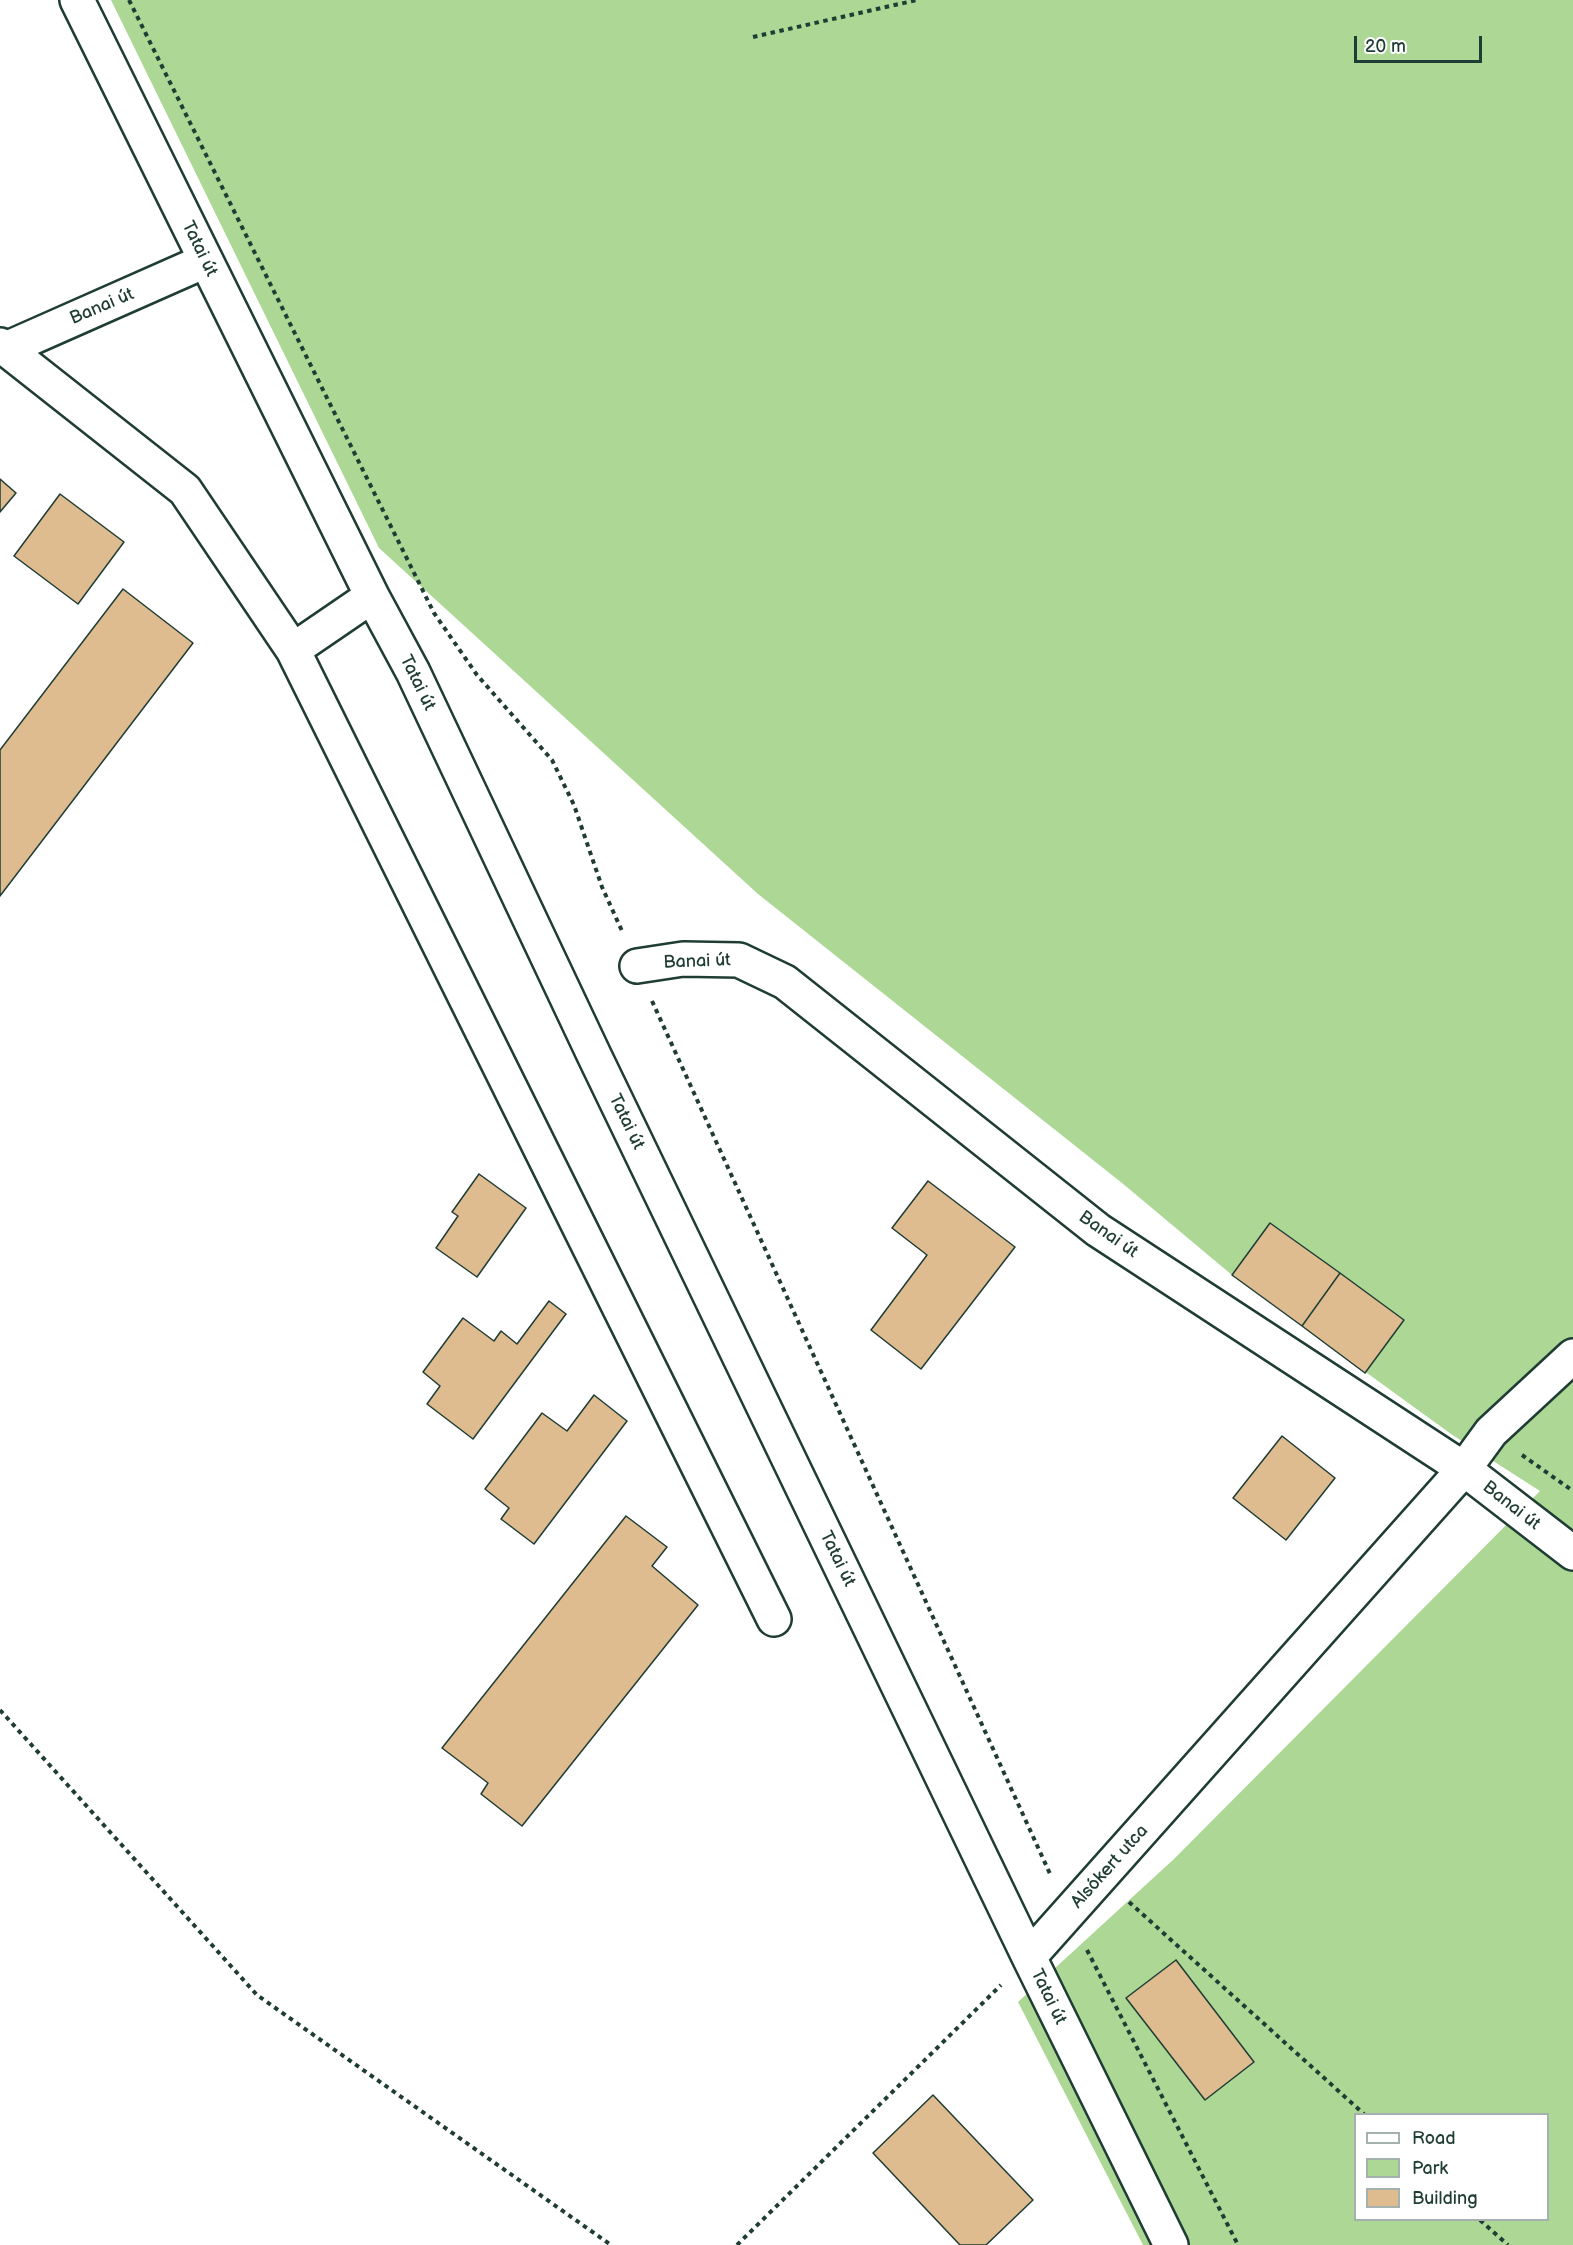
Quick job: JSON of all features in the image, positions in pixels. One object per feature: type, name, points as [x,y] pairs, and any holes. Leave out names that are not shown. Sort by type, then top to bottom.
[{"type":"street","name":"Tatai út","points":[[77,0],[372,596],[413,672],[573,1014],[1029,1957],[1171,2245]]},
{"type":"street","name":"Banai út","points":[[3,347],[205,261]]},
{"type":"street","points":[[3,347],[185,490],[293,650],[774,1619]]},
{"type":"street","points":[[293,650],[372,596]]},
{"type":"street","name":"Banai út","points":[[637,966],[683,959],[739,960],[785,982],[1098,1230],[1464,1469],[1573,1553]]},
{"type":"street","name":"Alsókert utca","points":[[1029,1957],[1464,1469],[1491,1432],[1573,1356]]},
{"type":"path","points":[[129,0],[434,613],[477,675],[552,760],[574,806],[602,887],[637,966],[1068,1914],[1238,2245]]},
{"type":"path","points":[[753,37],[917,0]]},
{"type":"path","points":[[1491,1432],[1573,1491]]},
{"type":"path","points":[[0,1710],[257,1995],[611,2245]]},
{"type":"path","points":[[1102,1877],[1362,2113]]},
{"type":"path","points":[[737,2245],[1029,1957]]},
{"type":"path","points":[[1481,2221],[1508,2245]]},
{"type":"green space","points":[[111,0],[1573,0],[1573,2245],[1143,2245],[1018,2002],[1174,1859],[1540,1491],[1451,1434],[1232,1275],[1122,1183],[758,894],[379,548]]},
{"type":"building","points":[[0,479],[16,493],[0,512]]},
{"type":"building","points":[[60,494],[124,542],[78,604],[14,556]]},
{"type":"building","points":[[123,589],[193,643],[0,896],[0,750]]},
{"type":"building","points":[[479,1174],[526,1208],[477,1277],[436,1248],[458,1216],[452,1212]]},
{"type":"building","points":[[928,1181],[1015,1247],[921,1369],[871,1330],[927,1255],[892,1228]]},
{"type":"building","points":[[1270,1223],[1340,1273],[1302,1326],[1232,1275]]},
{"type":"building","points":[[1340,1273],[1404,1320],[1365,1373],[1302,1326]]},
{"type":"building","points":[[549,1301],[566,1314],[473,1439],[427,1404],[440,1386],[423,1372],[463,1318],[494,1341],[501,1331],[517,1344]]},
{"type":"building","points":[[594,1395],[627,1421],[534,1544],[501,1519],[509,1508],[485,1489],[542,1413],[567,1431]]},
{"type":"building","points":[[1282,1436],[1335,1478],[1286,1540],[1233,1498]]},
{"type":"building","points":[[626,1516],[667,1547],[652,1566],[698,1605],[522,1826],[481,1794],[488,1783],[442,1748]]},
{"type":"building","points":[[1176,1960],[1254,2062],[1205,2100],[1126,1998]]},
{"type":"building","points":[[933,2095],[1033,2200],[986,2245],[960,2245],[873,2153]]}]
